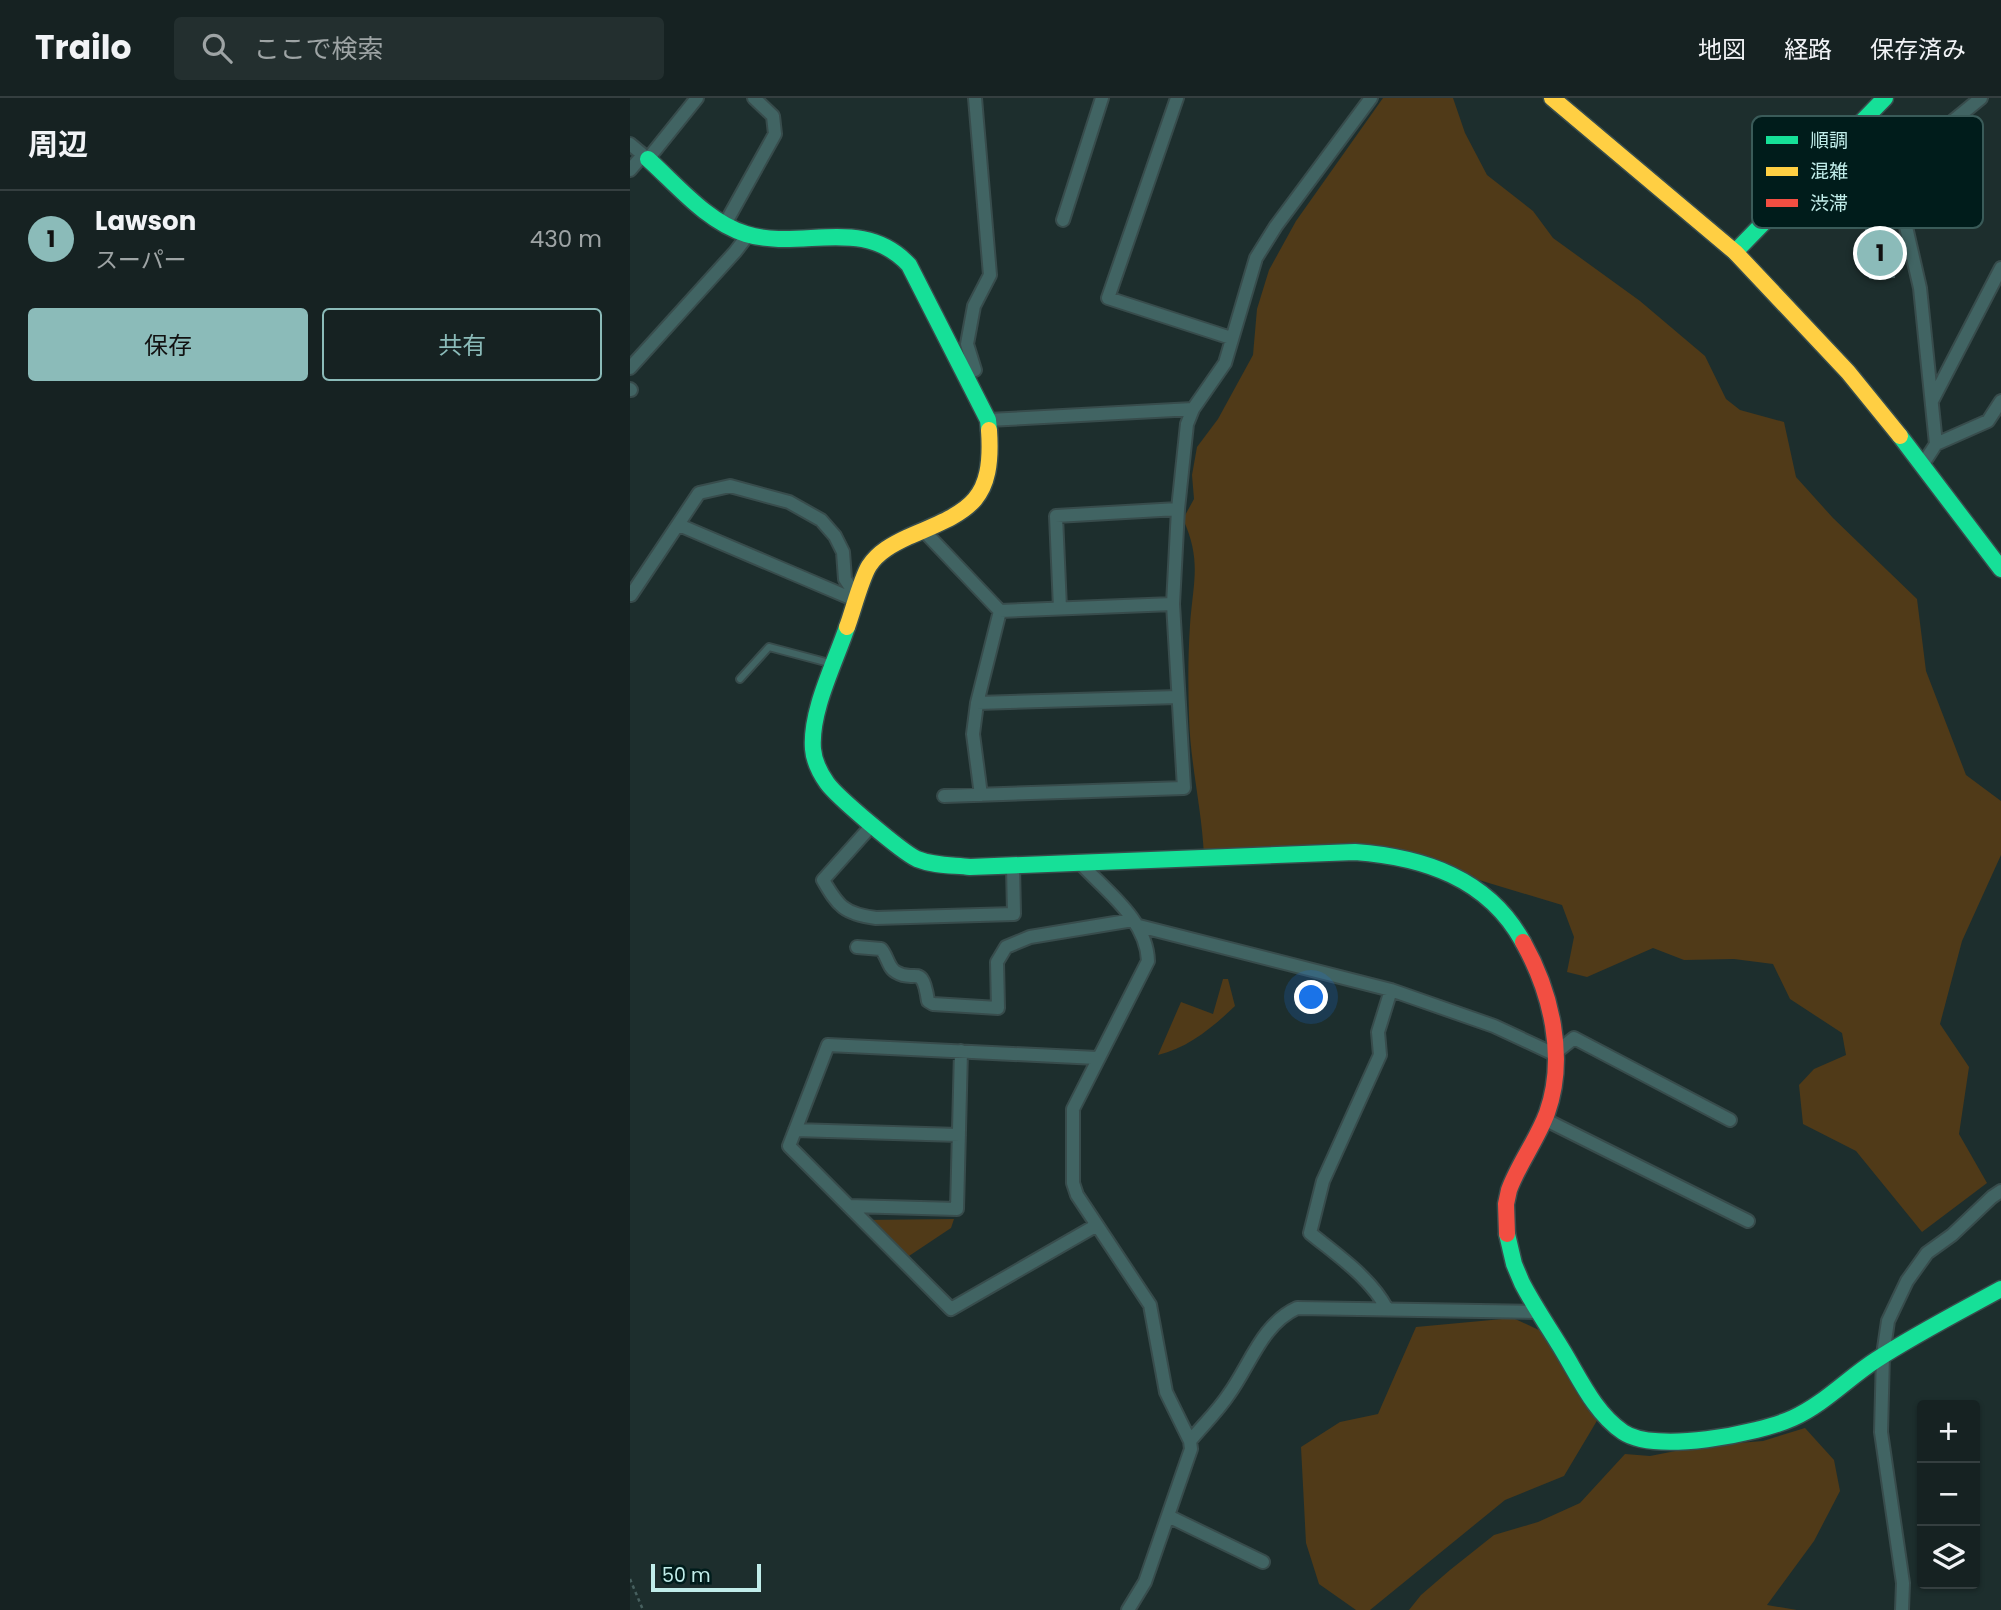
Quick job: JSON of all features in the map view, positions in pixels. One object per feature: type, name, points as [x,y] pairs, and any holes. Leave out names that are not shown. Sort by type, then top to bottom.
[{"type":"street","points":[[630,170],[645,157],[697,98]]},
{"type":"street","points":[[725,224],[775,134],[773,116],[754,98]]},
{"type":"street","points":[[964,374],[975,370],[967,344],[974,306],[990,275],[975,98]]},
{"type":"street","points":[[1063,220],[1102,98]]},
{"type":"street","points":[[1177,98],[1108,298],[1231,338]]},
{"type":"street","points":[[944,796],[1184,788],[1172,604],[1187,424],[1193,410],[1224,363],[1256,258],[1276,226],[1371,98]]},
{"type":"street","points":[[1552,98],[1735,252],[1848,372],[1923,464],[2001,569]]},
{"type":"street","points":[[1868,116],[1885,98]]},
{"type":"street","points":[[1958,116],[1980,98]]},
{"type":"street","points":[[630,144],[714,217],[748,234],[768,237],[853,238],[875,242],[894,250],[909,265],[988,420],[991,459],[986,481],[969,508],[957,516],[890,545],[869,566],[814,721],[813,750],[817,766],[829,786],[902,849],[930,863],[950,866],[1013,866],[1355,852],[1389,855],[1446,872],[1493,905],[1514,925],[1527,944],[1546,989],[1553,1018],[1554,1054],[1551,1097],[1546,1120],[1517,1172],[1506,1202],[1506,1241],[1510,1256],[1522,1283],[1594,1402],[1610,1423],[1636,1439],[1668,1443],[1759,1429],[1790,1419],[1814,1406],[1883,1355],[2001,1289]]},
{"type":"street","points":[[1735,252],[1758,228]]},
{"type":"street","points":[[1907,228],[1920,288],[1936,444]]},
{"type":"street","points":[[630,368],[735,252],[748,234]]},
{"type":"street","points":[[1931,401],[2001,268]]},
{"type":"street","points":[[1923,464],[1936,444],[1988,421],[2001,401]]},
{"type":"street","points":[[988,420],[1193,410]]},
{"type":"street","points":[[631,596],[699,493],[730,486],[789,502],[821,520],[835,536],[843,552],[845,579],[856,599]]},
{"type":"street","points":[[1060,608],[1056,516],[1178,509]]},
{"type":"street","points":[[680,525],[856,599]]},
{"type":"street","points":[[923,530],[1000,611],[1172,604]]},
{"type":"street","points":[[981,794],[973,734],[977,703],[1000,611]]},
{"type":"street","points":[[977,703],[1178,697]]},
{"type":"street","points":[[873,824],[823,880],[836,903],[860,916],[876,918],[1014,914],[1013,866]]},
{"type":"street","points":[[1080,863],[1136,923],[1148,954],[1146,969],[1097,1058],[1072,1116],[1073,1183],[1077,1195],[1150,1305],[1166,1392],[1190,1441],[1191,1449],[1146,1582],[1128,1610]]},
{"type":"street","points":[[857,947],[881,949],[897,974],[917,976],[922,980],[928,1001],[933,1004],[998,1007],[997,962],[1006,947],[1030,937],[1136,923],[1391,990],[1494,1026],[1554,1054]]},
{"type":"street","points":[[1387,1309],[1380,1296],[1363,1277],[1310,1233],[1323,1181],[1380,1055],[1378,1032],[1391,990]]},
{"type":"street","points":[[1554,1054],[1574,1038],[1730,1120]]},
{"type":"street","points":[[1097,1058],[828,1045],[789,1146],[951,1309],[1097,1225]]},
{"type":"street","points":[[849,1206],[957,1209],[961,1051]]},
{"type":"street","points":[[1546,1120],[1748,1221]]},
{"type":"street","points":[[795,1129],[959,1135]]},
{"type":"street","points":[[1902,1610],[1903,1584],[1881,1432],[1883,1355],[1888,1321],[1907,1281],[1927,1253],[1952,1235],[1992,1196],[2001,1191]]},
{"type":"street","points":[[1190,1441],[1230,1394],[1257,1348],[1287,1312],[1297,1308],[1539,1312]]},
{"type":"street","points":[[1168,1516],[1263,1562]]},
{"type":"lane","points":[[740,679],[769,647],[833,664]]},
{"type":"path","points":[[630,1579],[643,1610]]},
{"type":"shaded area","points":[[1383,98],[1453,98],[1465,133],[1487,175],[1533,211],[1553,238],[1640,301],[1705,356],[1726,399],[1740,410],[1784,422],[1796,477],[1833,518],[1917,599],[1926,671],[1966,775],[2001,801],[2001,855],[1962,941],[1940,1024],[1969,1067],[1959,1134],[1987,1183],[1922,1232],[1856,1151],[1803,1124],[1799,1085],[1814,1069],[1846,1055],[1842,1033],[1790,999],[1773,964],[1734,959],[1684,960],[1653,948],[1587,977],[1567,972],[1574,937],[1562,905],[1426,864],[1377,853],[1204,856],[1189,716],[1189,648],[1194,560],[1193,547],[1183,519],[1194,499],[1192,475],[1197,447],[1218,419],[1253,355],[1257,309],[1269,270],[1296,221]]},
{"type":"shaded area","points":[[1223,979],[1228,979],[1235,1006],[1200,1036],[1158,1055],[1181,1002],[1213,1014]]},
{"type":"shaded area","points":[[954,1219],[951,1228],[903,1260],[863,1220]]},
{"type":"shaded area","points":[[1513,1318],[1541,1331],[1598,1419],[1564,1476],[1505,1500],[1370,1610],[1356,1610],[1319,1584],[1306,1543],[1301,1447],[1340,1422],[1378,1414],[1416,1327]]},
{"type":"shaded area","points":[[1805,1428],[1834,1460],[1840,1491],[1814,1541],[1767,1605],[1797,1610],[1409,1610],[1421,1595],[1494,1535],[1538,1522],[1580,1503],[1625,1454],[1650,1456],[1701,1446],[1763,1441]]},
{"type":"building","points":[[1866,229],[1891,229],[1894,277],[1870,278]]},
{"type":"traffic: fast","points":[[1867,116],[1885,98]]},
{"type":"traffic: fast","points":[[648,159],[706,212],[718,221],[746,234],[789,239],[852,238],[872,241],[891,250],[909,265],[988,420],[989,430]]},
{"type":"traffic: fast","points":[[1735,252],[1758,228]]},
{"type":"traffic: fast","points":[[1900,436],[2001,569]]},
{"type":"traffic: fast","points":[[847,627],[815,719],[815,758],[822,775],[833,790],[885,836],[917,859],[970,867],[1355,852],[1380,855],[1429,866],[1472,887],[1492,902],[1509,920],[1523,942]]},
{"type":"traffic: fast","points":[[1507,1234],[1522,1283],[1596,1405],[1623,1432],[1658,1441],[1732,1435],[1793,1418],[1815,1406],[1891,1350],[2001,1289]]},
{"type":"traffic: slow","points":[[1552,98],[1735,252],[1848,372],[1900,436]]},
{"type":"traffic: slow","points":[[847,627],[866,572],[877,557],[897,543],[947,520],[973,502],[987,474],[989,430]]},
{"type":"traffic: jam","points":[[1507,1234],[1506,1204],[1509,1190],[1547,1113],[1556,1070],[1556,1047],[1548,1003],[1523,942]]},
{"type":"place","name":"Lawson","points":[[1880,253]]}]
